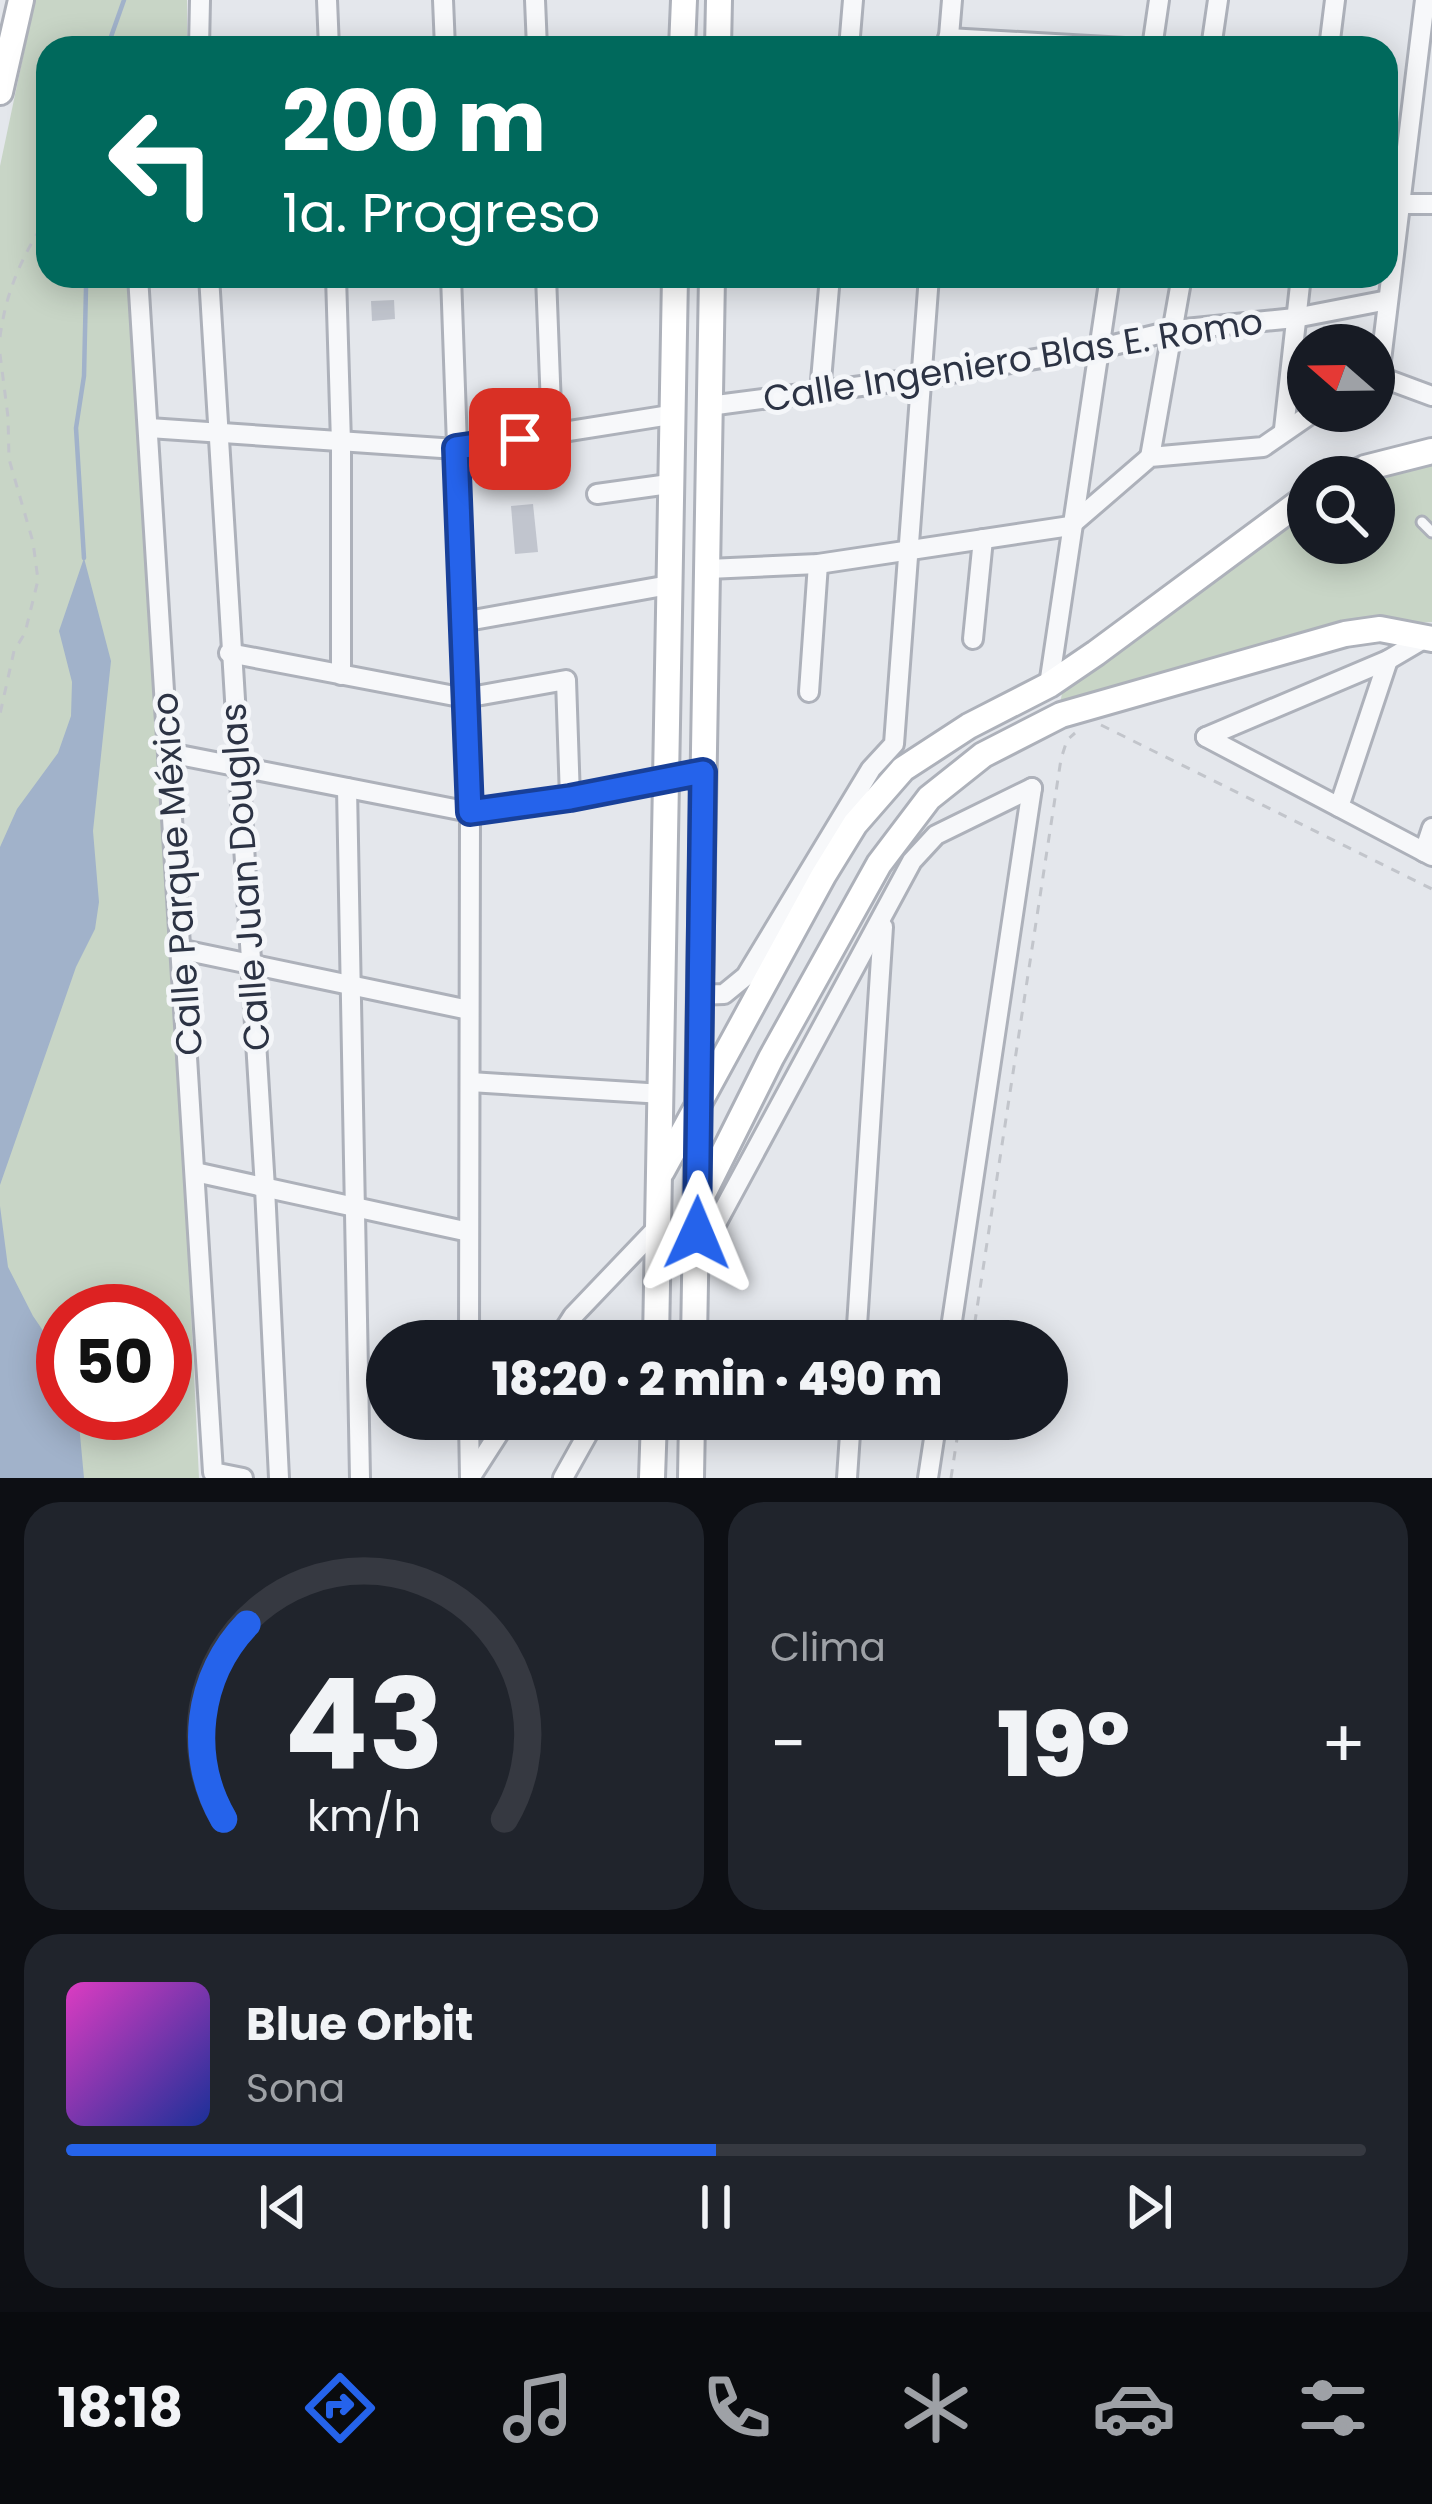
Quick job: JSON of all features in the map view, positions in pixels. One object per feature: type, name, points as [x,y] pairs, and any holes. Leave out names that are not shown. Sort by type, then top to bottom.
[{"type":"main road","points":[[0,92],[21,0]]},
{"type":"main road","points":[[682,36],[683,0]]},
{"type":"main road","points":[[718,36],[719,0]]},
{"type":"main road","points":[[657,1320],[675,288]]},
{"type":"main road","points":[[695,1320],[712,288]]},
{"type":"main road","points":[[1395,460],[1432,451]]},
{"type":"main road","points":[[658,1178],[695,1123],[781,954],[855,824],[904,769],[969,726],[1049,685],[1287,511]]},
{"type":"main road","points":[[697,1205],[771,1058],[879,864],[928,798],[983,755],[1061,716],[1345,634],[1380,628],[1429,638]]},
{"type":"main road","points":[[661,903],[674,933],[675,1090],[695,1123],[728,1148]]},
{"type":"main road","points":[[746,976],[781,954]]},
{"type":"main road","points":[[652,1478],[653,1440]]},
{"type":"main road","points":[[691,1478],[692,1440]]},
{"type":"street","points":[[199,36],[200,0]]},
{"type":"street","points":[[327,0],[328,36]]},
{"type":"street","points":[[443,0],[444,36]]},
{"type":"street","points":[[535,0],[536,36]]},
{"type":"street","points":[[850,36],[853,0]]},
{"type":"street","points":[[949,36],[952,0]]},
{"type":"street","points":[[1154,36],[1159,0]]},
{"type":"street","points":[[1213,36],[1218,0]]},
{"type":"street","points":[[1330,36],[1335,0]]},
{"type":"street","points":[[1398,220],[1425,0]]},
{"type":"street","points":[[1400,204],[1432,204]]},
{"type":"street","name":"Calle Parque México","points":[[139,288],[213,1472],[243,1478]]},
{"type":"street","name":"Calle Juan Douglas","points":[[210,288],[279,1478]]},
{"type":"street","points":[[336,288],[341,675]]},
{"type":"street","points":[[451,288],[470,812],[469,1320]]},
{"type":"street","points":[[546,288],[552,434]]},
{"type":"street","points":[[820,392],[829,288]]},
{"type":"street","points":[[697,995],[724,994],[746,976],[871,769],[894,744],[928,288]]},
{"type":"street","points":[[1049,685],[1108,288]]},
{"type":"street","points":[[1150,457],[1180,288]]},
{"type":"street","points":[[1284,429],[1299,288]]},
{"type":"street","points":[[1385,324],[1390,288]]},
{"type":"street","name":"Calle Ingeniero Blas E. Romo","points":[[709,406],[922,378],[1101,348],[1175,330],[1295,318],[1388,300]]},
{"type":"street","points":[[1395,384],[1432,396]]},
{"type":"street","points":[[149,428],[456,448],[670,415]]},
{"type":"street","points":[[708,569],[818,564],[1070,526],[1150,457],[1263,447],[1287,427]]},
{"type":"street","points":[[596,494],[669,484]]},
{"type":"street","points":[[973,639],[983,539]]},
{"type":"street","points":[[809,692],[818,564]]},
{"type":"street","points":[[462,622],[669,585]]},
{"type":"street","points":[[1429,638],[1206,737],[1428,854],[1432,829]]},
{"type":"street","points":[[230,653],[465,698],[566,680],[570,798]]},
{"type":"street","points":[[1339,807],[1388,660]]},
{"type":"street","points":[[169,753],[470,812],[703,772]]},
{"type":"street","points":[[347,788],[360,1478]]},
{"type":"street","points":[[696,1261],[902,880],[936,835],[1032,788],[952,1320]]},
{"type":"street","points":[[879,864],[902,880]]},
{"type":"street","points":[[857,1320],[884,918]]},
{"type":"street","points":[[183,950],[469,1010]]},
{"type":"street","points":[[470,1082],[662,1094]]},
{"type":"street","points":[[195,1172],[469,1232]]},
{"type":"street","points":[[570,1320],[659,1226]]},
{"type":"street","points":[[470,1440],[470,1478]]},
{"type":"street","points":[[470,1478],[494,1440]]},
{"type":"street","points":[[563,1478],[584,1440]]},
{"type":"street","points":[[847,1478],[850,1440]]},
{"type":"street","points":[[928,1478],[934,1440]]},
{"type":"lane","points":[[1422,522],[1432,532]]},
{"type":"path","points":[[0,337],[4,307],[21,260],[36,236]]},
{"type":"path","points":[[0,354],[9,459],[17,500],[33,542],[38,580],[25,633],[14,651],[0,714]]},
{"type":"path","points":[[1100,724],[1432,890]]},
{"type":"path","points":[[975,1320],[1061,759],[1067,740],[1079,729]]},
{"type":"path","points":[[951,1478],[957,1440]]},
{"type":"green space","points":[[35,0],[187,0],[187,36],[36,36],[36,288],[132,288],[190,1284],[36,1284],[36,1440],[192,1440],[192,1332],[199,1478],[0,1478],[0,166]]},
{"type":"green space","points":[[1432,462],[1432,622],[1337,628],[1060,703],[1063,689],[1287,524],[1287,564],[1395,564],[1395,472]]},
{"type":"water","points":[[84,558],[111,661],[93,831],[99,902],[95,929],[76,967],[0,1185],[0,847],[17,809],[58,753],[71,716],[72,682],[59,631]]},
{"type":"water","points":[[0,1206],[8,1267],[36,1320],[36,1440],[80,1440],[84,1478],[0,1478]]},
{"type":"building","points":[[394,300],[395,319],[372,321],[371,301]]},
{"type":"building","points":[[533,504],[538,552],[515,554],[511,506]]},
{"type":"waterway","points":[[111,36],[124,0]]},
{"type":"waterway","points":[[84,558],[76,428],[84,376],[86,288]]},
{"type":"route","points":[[520,439],[456,448],[470,812],[703,772],[697,1233]]}]
